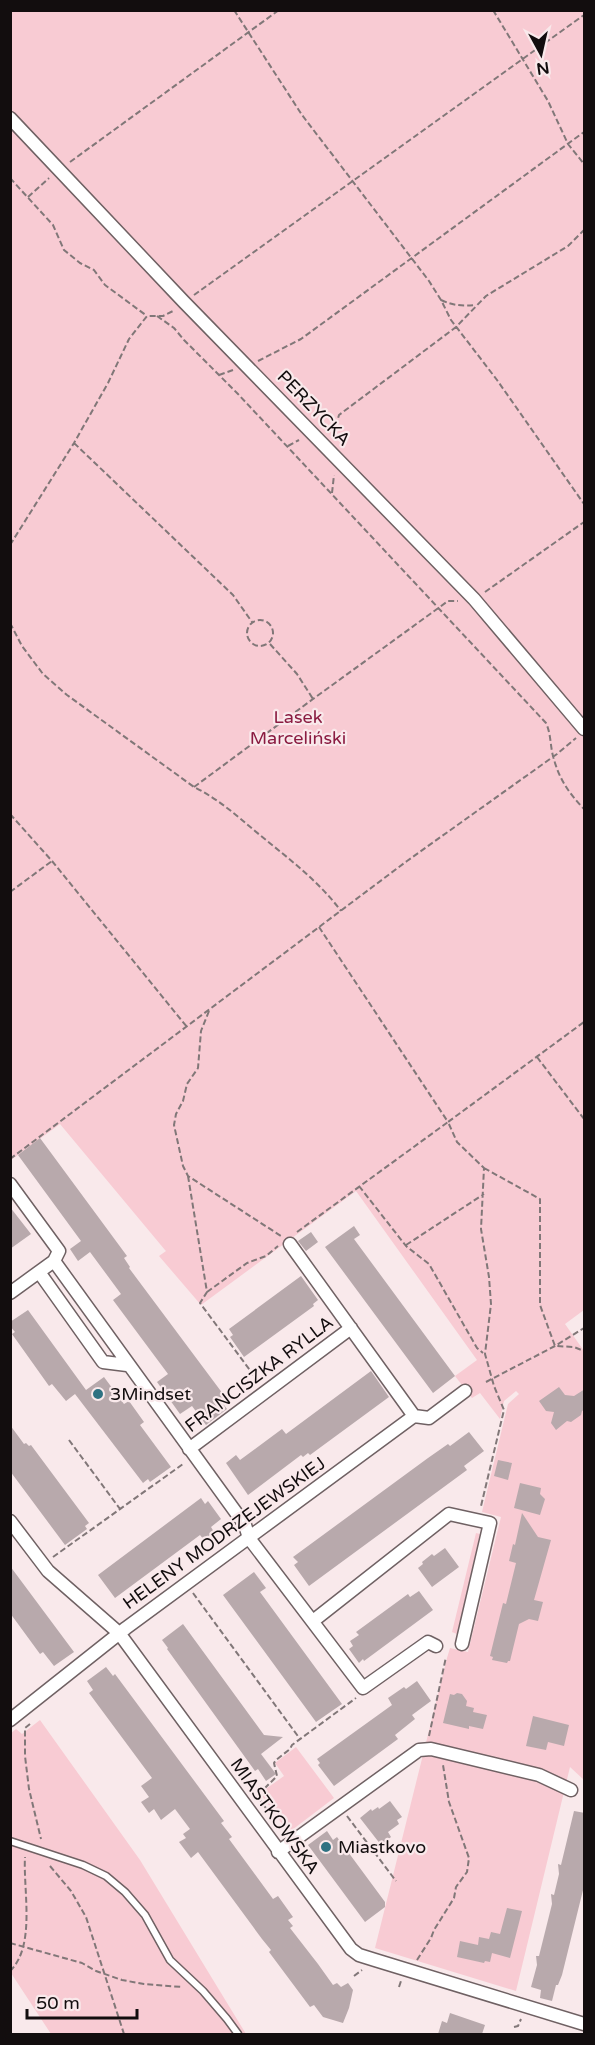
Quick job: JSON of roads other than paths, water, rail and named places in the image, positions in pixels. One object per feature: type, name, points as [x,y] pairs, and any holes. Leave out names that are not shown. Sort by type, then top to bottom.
[{"type":"street","name":"PERZYCKA","points":[[10,118],[184,302],[474,599],[582,732]]},
{"type":"street","points":[[10,1184],[59,1251],[54,1261],[10,1293]]},
{"type":"street","points":[[288,1242],[414,1416]]},
{"type":"street","points":[[54,1261],[188,1455],[244,1525],[249,1538],[363,1688],[428,1642],[436,1646]]},
{"type":"street","points":[[39,1272],[103,1362],[128,1365]]},
{"type":"street","name":"FRANCISZKA RYLLA","points":[[188,1455],[266,1391],[351,1328]]},
{"type":"street","name":"HELENY MODRZEJEWSKIEJ","points":[[10,1720],[119,1633],[414,1416],[429,1418],[465,1391]]},
{"type":"street","points":[[313,1621],[449,1514],[478,1516],[490,1523],[462,1644]]},
{"type":"street","name":"MIASTKOWSKA","points":[[10,1521],[48,1571],[119,1633],[351,1949],[359,1955],[585,2024]]},
{"type":"street","points":[[278,1852],[419,1750],[431,1749],[539,1775],[571,1790]]},
{"type":"lane","points":[[10,1842],[40,1850],[106,1876],[125,1892],[145,1915],[170,1960],[203,1991],[238,2034]]},
{"type":"place","name":"3Mindset","points":[[98,1394]]},
{"type":"place","name":"Miastkovo","points":[[326,1847]]},
{"type":"park label","name":"Lasek Marceliński","points":[[298,727]]}]
